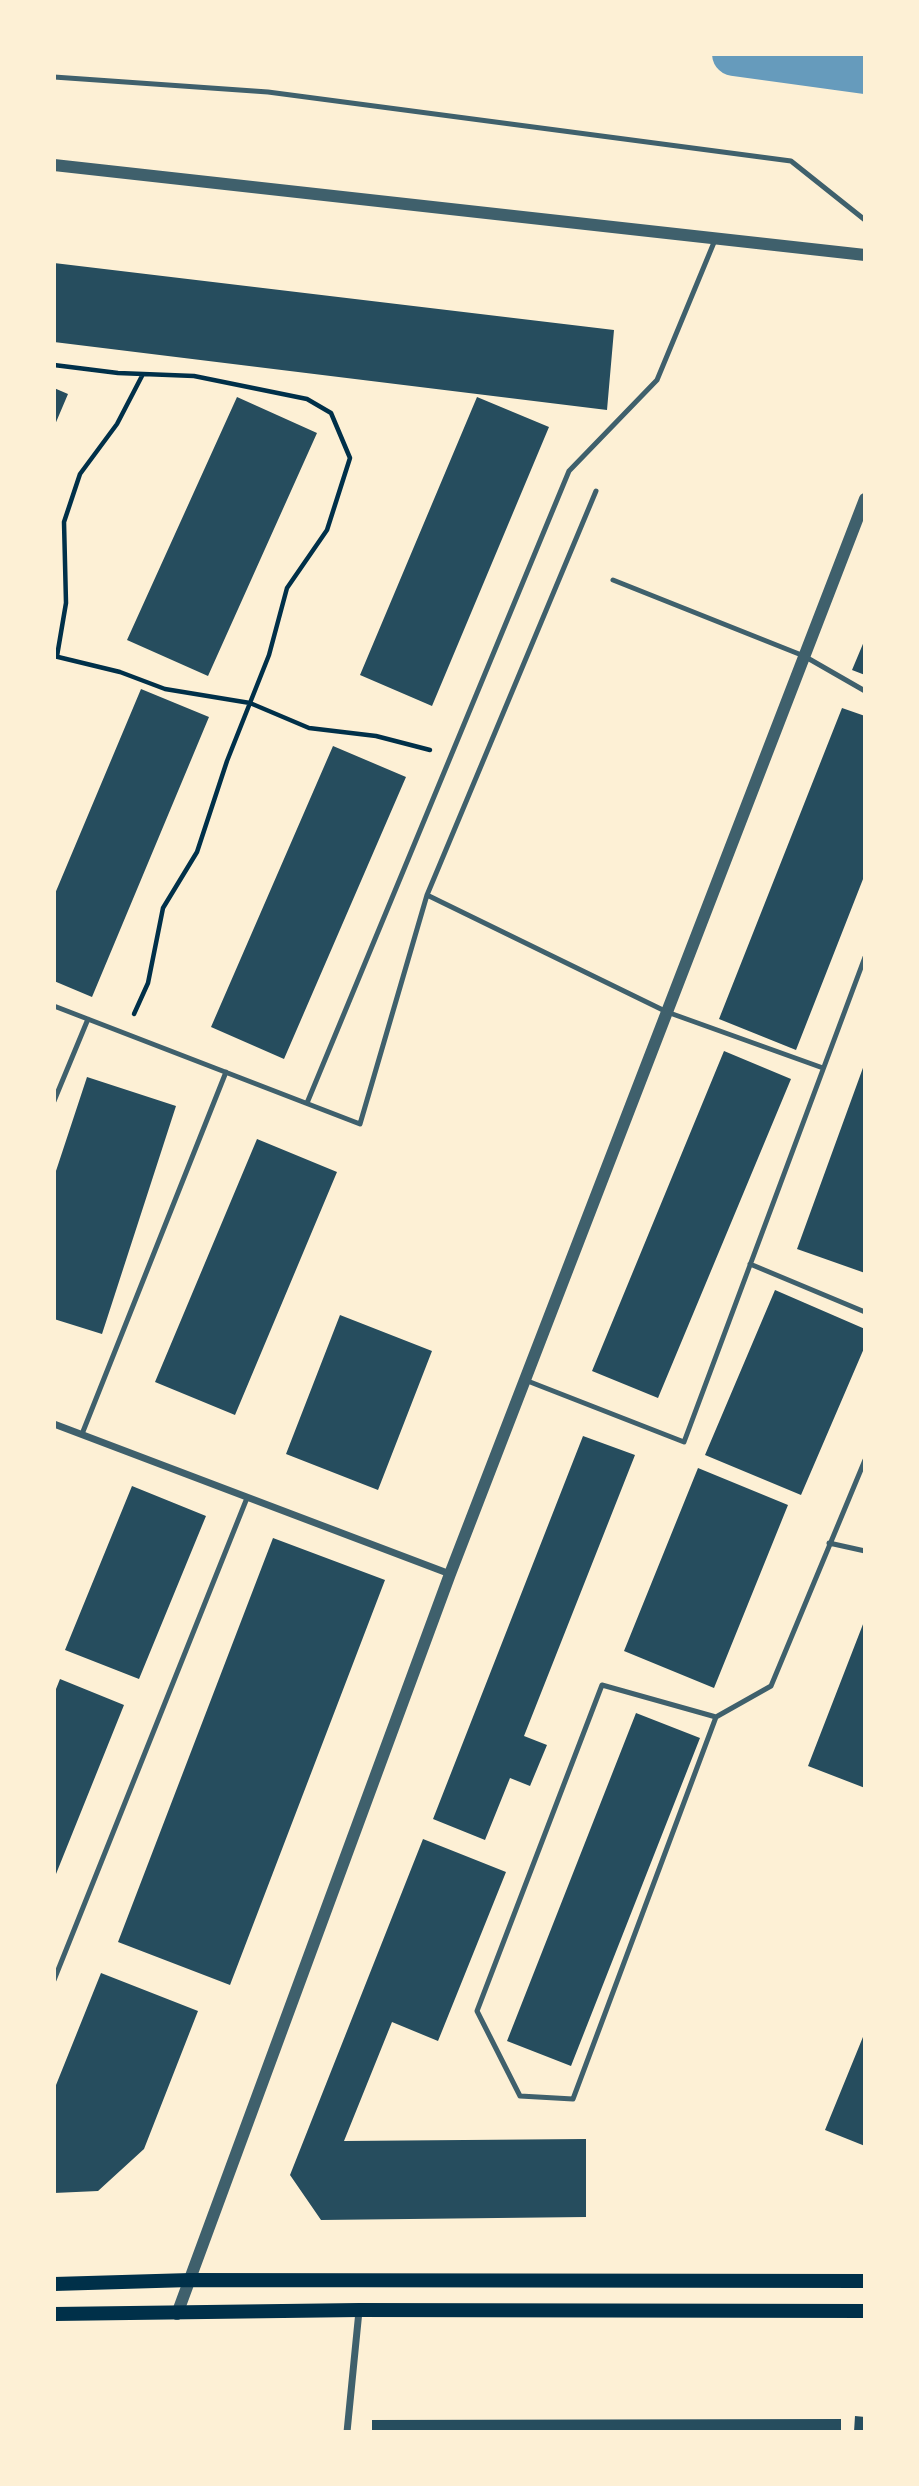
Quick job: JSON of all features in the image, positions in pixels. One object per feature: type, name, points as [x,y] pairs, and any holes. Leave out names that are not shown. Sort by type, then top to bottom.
[{"type":"main road","points":[[54,2284],[190,2280],[865,2281]]},
{"type":"main road","points":[[54,2314],[359,2310],[865,2311]]},
{"type":"street","points":[[54,165],[865,256]]},
{"type":"street","points":[[177,2314],[450,1574],[865,499]]},
{"type":"street","points":[[54,1424],[450,1574]]},
{"type":"street","points":[[346,2432],[359,2310]]},
{"type":"lane","points":[[54,77],[268,92],[791,161],[865,220]]},
{"type":"lane","points":[[307,1103],[569,471],[657,380],[715,239]]},
{"type":"lane","points":[[54,1006],[360,1124],[427,895],[596,491]]},
{"type":"lane","points":[[613,580],[804,656],[865,691]]},
{"type":"lane","points":[[427,895],[667,1012],[823,1068]]},
{"type":"lane","points":[[525,1380],[684,1441],[864,958]]},
{"type":"lane","points":[[54,1101],[88,1019]]},
{"type":"lane","points":[[82,1434],[226,1072]]},
{"type":"lane","points":[[750,1264],[865,1312]]},
{"type":"lane","points":[[716,1717],[603,1685],[477,2011],[520,2096],[573,2099],[716,1717],[771,1686],[865,1460]]},
{"type":"lane","points":[[54,1980],[247,1498]]},
{"type":"lane","points":[[829,1543],[865,1551]]},
{"type":"path","points":[[54,365],[194,376],[307,399],[331,413],[350,458],[327,530],[287,588],[269,655],[227,761],[197,852],[163,908],[148,983],[125,1033]]},
{"type":"path","points":[[143,374],[117,424],[80,474],[64,522],[66,603],[55,656],[120,672],[165,689],[250,703],[309,728],[376,736],[451,756]]},
{"type":"building","points":[[54,263],[614,330],[607,410],[54,342]]},
{"type":"building","points":[[54,388],[68,394],[54,427]]},
{"type":"building","points":[[237,397],[317,433],[208,676],[127,640]]},
{"type":"building","points":[[477,397],[549,427],[432,706],[360,675]]},
{"type":"building","points":[[865,639],[865,675],[852,670]]},
{"type":"building","points":[[141,689],[209,717],[92,997],[54,981],[54,896]]},
{"type":"building","points":[[842,708],[865,716],[865,874],[796,1050],[719,1019]]},
{"type":"building","points":[[333,746],[406,777],[284,1059],[211,1027]]},
{"type":"building","points":[[724,1051],[791,1079],[658,1398],[592,1371]]},
{"type":"building","points":[[865,1065],[865,1273],[797,1249]]},
{"type":"building","points":[[87,1077],[176,1106],[102,1334],[54,1319],[54,1177]]},
{"type":"building","points":[[257,1139],[337,1172],[235,1415],[155,1382]]},
{"type":"building","points":[[775,1290],[865,1329],[865,1346],[801,1495],[705,1455]]},
{"type":"building","points":[[340,1315],[432,1351],[378,1490],[286,1454]]},
{"type":"building","points":[[583,1436],[635,1455],[524,1736],[547,1745],[530,1786],[510,1778],[485,1840],[433,1819]]},
{"type":"building","points":[[698,1468],[788,1505],[714,1688],[624,1651]]},
{"type":"building","points":[[132,1486],[206,1516],[139,1679],[65,1650]]},
{"type":"building","points":[[273,1538],[385,1580],[230,1985],[118,1942]]},
{"type":"building","points":[[865,1619],[865,1788],[808,1766]]},
{"type":"building","points":[[60,1679],[124,1705],[54,1879],[54,1694]]},
{"type":"building","points":[[636,1713],[700,1738],[571,2066],[507,2041]]},
{"type":"building","points":[[423,1839],[506,1872],[438,2041],[392,2022],[344,2141],[586,2139],[586,2217],[321,2220],[290,2175]]},
{"type":"building","points":[[101,1973],[198,2011],[144,2149],[98,2191],[54,2193],[54,2090]]},
{"type":"building","points":[[865,2032],[865,2146],[825,2130]]},
{"type":"building","points":[[855,2416],[865,2417],[865,2432],[854,2432]]},
{"type":"building","points":[[841,2419],[841,2432],[372,2432],[372,2420]]},
{"type":"waterway","points":[[734,54],[865,72]]}]
